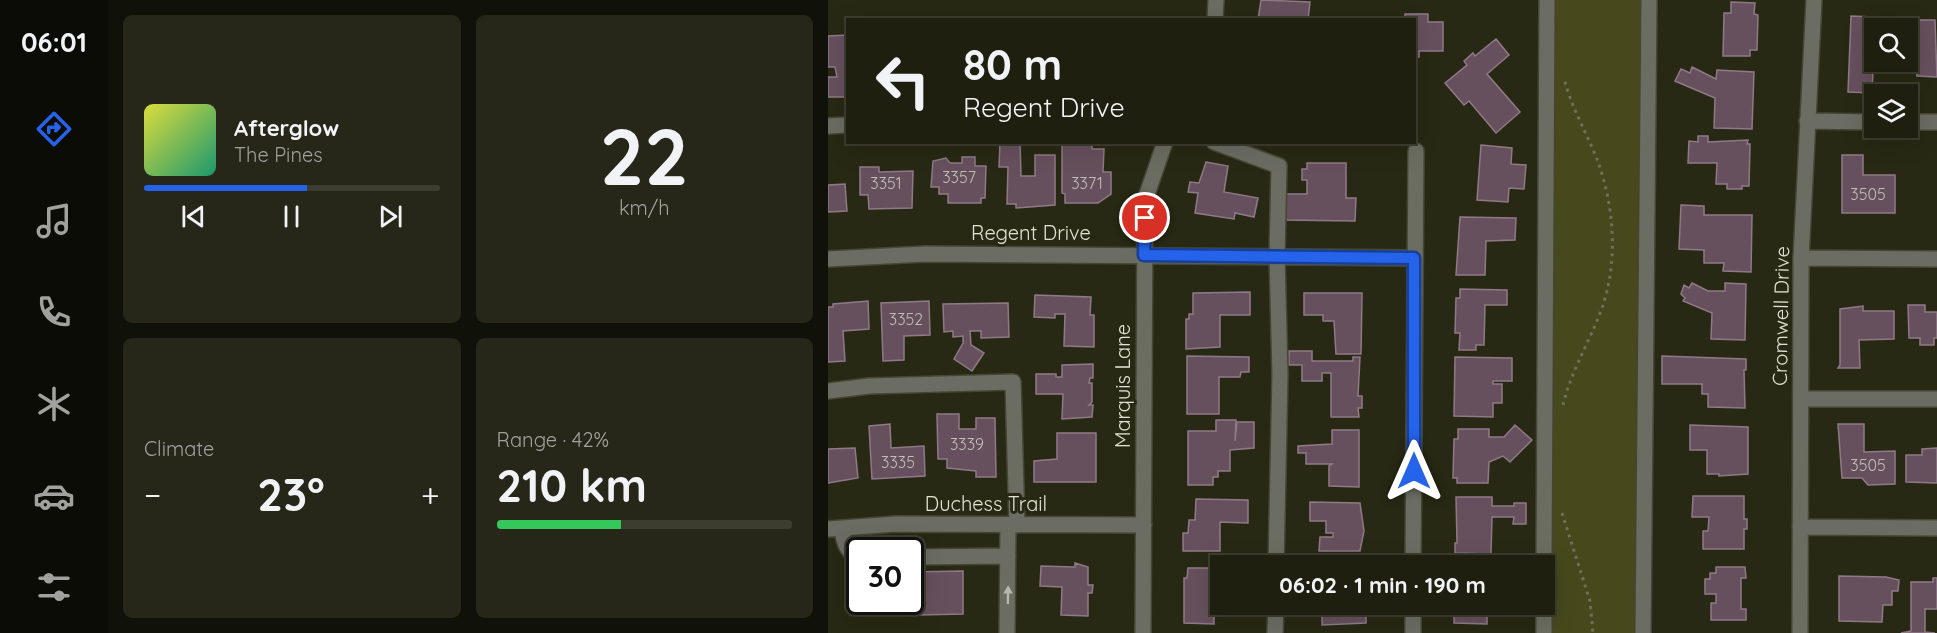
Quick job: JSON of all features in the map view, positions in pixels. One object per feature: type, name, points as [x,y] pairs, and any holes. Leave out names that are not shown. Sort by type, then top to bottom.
[{"type":"street","points":[[1215,18],[1216,0]]},
{"type":"street","points":[[1544,555],[1547,0]]},
{"type":"street","points":[[1643,633],[1649,0]]},
{"type":"street","name":"Cromwell Drive","points":[[1800,633],[1802,258],[1814,0]]},
{"type":"street","points":[[1807,121],[1864,122]]},
{"type":"street","points":[[1918,122],[1937,122]]},
{"type":"street","points":[[828,126],[846,125]]},
{"type":"street","name":"Marquis Lane","points":[[1143,633],[1145,200],[1164,144]]},
{"type":"street","points":[[1219,144],[1279,166],[1277,256],[1280,374],[1276,555]]},
{"type":"street","points":[[1413,555],[1416,151]]},
{"type":"street","name":"Regent Drive","points":[[828,259],[925,254],[1414,258]]},
{"type":"street","points":[[1802,258],[1937,259]]},
{"type":"street","points":[[828,391],[869,386],[1013,382],[1012,525],[1008,556],[1007,633]]},
{"type":"street","points":[[1801,399],[1937,399]]},
{"type":"street","name":"Duchess Trail","points":[[835,528],[896,524],[1144,525]]},
{"type":"street","points":[[1800,527],[1937,528]]},
{"type":"street","points":[[835,528],[846,547]]},
{"type":"street","points":[[924,557],[1008,556]]},
{"type":"street","points":[[1275,633],[1276,615]]},
{"type":"street","points":[[1413,615],[1413,633]]},
{"type":"street","points":[[1544,615],[1544,633]]},
{"type":"path","points":[[1561,414],[1570,377],[1602,307],[1612,256],[1612,229],[1604,179],[1570,102],[1562,69]]},
{"type":"path","points":[[1560,503],[1566,530],[1590,601],[1593,633]]},
{"type":"shaded area","points":[[1550,0],[1654,0],[1650,633],[1546,633],[1546,615],[1555,615],[1555,555],[1546,555]]},
{"type":"building","points":[[1261,0],[1310,2],[1308,18],[1258,18]]},
{"type":"building","points":[[1731,2],[1755,3],[1754,14],[1758,15],[1757,50],[1750,50],[1750,56],[1723,56],[1724,13],[1731,13]]},
{"type":"building","points":[[1405,14],[1428,14],[1428,22],[1443,22],[1443,51],[1419,51],[1419,57],[1416,57],[1416,18],[1405,18]]},
{"type":"building","points":[[1851,16],[1897,18],[1864,18],[1864,72],[1873,72],[1872,84],[1864,84],[1864,93],[1848,92]]},
{"type":"building","points":[[1918,20],[1935,20],[1937,77],[1917,76]]},
{"type":"building","points":[[846,35],[845,97],[828,97],[828,77],[837,77],[835,67],[828,67],[828,36]]},
{"type":"building","points":[[1496,39],[1509,55],[1487,74],[1520,112],[1496,133],[1469,101],[1464,105],[1445,83],[1467,65],[1464,61],[1473,53],[1475,56]]},
{"type":"building","points":[[1692,67],[1716,79],[1717,70],[1754,72],[1752,129],[1714,128],[1715,98],[1675,81],[1681,69],[1690,73]]},
{"type":"building","points":[[1698,136],[1708,136],[1708,142],[1748,140],[1747,144],[1750,144],[1749,186],[1742,186],[1742,189],[1727,189],[1727,184],[1716,184],[1717,163],[1688,163],[1689,141],[1698,142]]},
{"type":"building","points":[[1000,144],[1020,144],[1021,176],[1035,176],[1035,155],[1055,155],[1055,205],[1016,208],[1016,204],[1007,204],[1008,167],[999,167]]},
{"type":"building","points":[[1062,144],[1092,144],[1092,149],[1104,149],[1103,172],[1111,172],[1111,194],[1098,203],[1065,203],[1065,194],[1062,193]]},
{"type":"building","points":[[1481,145],[1512,148],[1511,164],[1526,165],[1524,189],[1509,188],[1508,202],[1477,200]]},
{"type":"building","points":[[1842,155],[1863,155],[1863,175],[1895,175],[1895,213],[1842,213]]},
{"type":"building","points":[[962,157],[975,157],[975,166],[986,166],[985,198],[981,198],[981,203],[948,203],[948,194],[939,194],[939,187],[931,187],[933,161],[946,158],[950,163],[962,163]]},
{"type":"building","points":[[1206,162],[1228,166],[1224,192],[1258,198],[1254,217],[1235,213],[1234,219],[1195,213],[1198,193],[1188,192],[1190,182],[1199,183]]},
{"type":"building","points":[[1307,163],[1346,163],[1346,198],[1356,198],[1355,221],[1283,220],[1283,194],[1307,194],[1307,180],[1302,180],[1302,169],[1307,169]]},
{"type":"building","points":[[860,167],[879,167],[879,172],[913,171],[912,208],[869,209],[868,195],[860,195]]},
{"type":"building","points":[[845,184],[847,211],[828,212],[828,185]]},
{"type":"building","points":[[1681,205],[1704,206],[1704,215],[1752,215],[1751,272],[1723,271],[1724,263],[1704,263],[1704,250],[1679,249]]},
{"type":"building","points":[[1460,217],[1516,218],[1515,240],[1486,241],[1485,275],[1456,275]]},
{"type":"building","points":[[1692,283],[1708,291],[1725,291],[1725,283],[1746,284],[1745,340],[1711,339],[1712,313],[1683,301],[1685,298],[1681,294],[1684,285],[1689,288]]},
{"type":"building","points":[[1460,289],[1507,290],[1507,305],[1485,305],[1484,345],[1476,345],[1476,350],[1459,350],[1460,333],[1455,333],[1456,298],[1460,298]]},
{"type":"building","points":[[1250,292],[1250,315],[1220,315],[1220,347],[1186,349],[1186,319],[1189,319],[1189,314],[1193,314],[1193,293]]},
{"type":"building","points":[[1304,293],[1362,293],[1361,354],[1336,354],[1334,321],[1323,321],[1323,315],[1304,315]]},
{"type":"building","points":[[1035,295],[1091,297],[1090,315],[1094,315],[1094,347],[1064,346],[1065,314],[1055,314],[1055,318],[1034,317]]},
{"type":"building","points":[[868,301],[869,329],[843,331],[845,361],[828,362],[828,307],[833,307],[833,304]]},
{"type":"building","points":[[929,301],[930,335],[904,336],[904,360],[883,361],[881,303]]},
{"type":"building","points":[[1008,303],[1009,337],[981,338],[981,331],[970,331],[971,345],[984,353],[972,371],[954,359],[963,343],[963,336],[953,337],[953,331],[944,332],[943,304]]},
{"type":"building","points":[[1908,305],[1925,305],[1925,312],[1937,312],[1937,338],[1934,338],[1934,345],[1920,345],[1920,338],[1909,338]]},
{"type":"building","points":[[1863,306],[1863,311],[1894,311],[1894,339],[1859,340],[1860,368],[1838,368],[1840,365],[1840,309]]},
{"type":"building","points":[[1289,351],[1312,351],[1312,361],[1353,361],[1353,357],[1360,357],[1358,396],[1362,396],[1362,408],[1358,408],[1359,417],[1331,417],[1331,373],[1322,373],[1322,381],[1302,381],[1302,365],[1289,365]]},
{"type":"building","points":[[1187,356],[1249,357],[1249,372],[1241,372],[1240,377],[1219,377],[1219,414],[1187,414]]},
{"type":"building","points":[[1662,356],[1746,359],[1745,408],[1708,407],[1708,394],[1702,394],[1702,384],[1662,384]]},
{"type":"building","points":[[1455,357],[1512,358],[1512,381],[1493,381],[1493,384],[1502,384],[1502,403],[1493,403],[1493,417],[1454,416]]},
{"type":"building","points":[[1093,364],[1093,378],[1090,378],[1089,383],[1092,383],[1092,402],[1089,405],[1093,405],[1092,417],[1062,419],[1063,394],[1036,394],[1036,374],[1056,374],[1056,377],[1062,377],[1062,365]]},
{"type":"building","points":[[937,414],[959,414],[959,429],[976,429],[976,418],[995,418],[996,477],[976,477],[976,471],[947,468],[947,459],[938,459]]},
{"type":"building","points":[[1216,420],[1236,420],[1235,441],[1237,422],[1254,422],[1254,448],[1230,450],[1230,471],[1218,471],[1218,477],[1213,477],[1213,485],[1188,485],[1188,431],[1216,431]]},
{"type":"building","points":[[890,424],[891,448],[924,446],[925,476],[872,479],[869,426]]},
{"type":"building","points":[[1838,424],[1864,424],[1864,452],[1895,451],[1895,484],[1868,485],[1862,478],[1842,478]]},
{"type":"building","points":[[1515,425],[1532,440],[1510,462],[1503,456],[1489,462],[1488,483],[1457,483],[1457,478],[1453,478],[1454,439],[1458,439],[1458,429],[1489,429],[1489,437],[1504,437]]},
{"type":"building","points":[[1690,425],[1748,427],[1748,474],[1719,476],[1719,474],[1707,474],[1707,450],[1690,450]]},
{"type":"building","points":[[1332,430],[1359,430],[1359,487],[1329,486],[1329,466],[1332,464],[1306,464],[1306,453],[1298,453],[1298,446],[1332,444]]},
{"type":"building","points":[[1057,433],[1096,433],[1096,482],[1034,482],[1034,461],[1057,459]]},
{"type":"building","points":[[855,448],[858,478],[828,483],[828,449]]},
{"type":"building","points":[[1937,448],[1937,483],[1906,482],[1906,455],[1922,455],[1922,449]]},
{"type":"building","points":[[1693,496],[1744,496],[1744,519],[1747,519],[1747,529],[1744,529],[1744,549],[1703,549],[1703,531],[1708,531],[1709,517],[1692,517]]},
{"type":"building","points":[[1456,497],[1492,497],[1492,506],[1514,506],[1514,503],[1526,503],[1526,524],[1513,524],[1514,517],[1492,517],[1491,554],[1455,553],[1455,543],[1457,543]]},
{"type":"building","points":[[1196,499],[1248,500],[1248,523],[1220,522],[1220,551],[1183,551],[1183,533],[1188,533],[1189,520],[1195,520]]},
{"type":"building","points":[[1310,502],[1360,503],[1364,531],[1360,551],[1319,551],[1320,537],[1333,537],[1333,533],[1326,533],[1326,521],[1310,521]]},
{"type":"building","points":[[1075,563],[1088,567],[1088,585],[1093,585],[1092,593],[1088,593],[1088,616],[1061,615],[1062,587],[1040,586],[1041,566],[1075,567]]},
{"type":"building","points":[[1716,567],[1745,567],[1746,578],[1741,578],[1741,609],[1746,609],[1746,620],[1711,620],[1711,603],[1716,603],[1716,594],[1705,594],[1705,579],[1710,579],[1710,573],[1716,573]]},
{"type":"building","points":[[1188,568],[1210,568],[1210,615],[1214,615],[1214,624],[1184,623],[1184,578],[1187,578]]},
{"type":"building","points":[[963,571],[963,614],[924,615],[924,572]]},
{"type":"building","points":[[1839,576],[1886,577],[1899,580],[1898,591],[1892,591],[1892,605],[1883,605],[1882,622],[1839,621]]},
{"type":"building","points":[[1933,578],[1937,578],[1937,609],[1925,609],[1925,632],[1935,633],[1901,633],[1911,631],[1911,582],[1933,582]]},
{"type":"building","points":[[1322,615],[1366,615],[1366,623],[1322,625]]},
{"type":"building","points":[[1454,615],[1487,615],[1487,624],[1454,623]]},
{"type":"route","points":[[1145,218],[1144,255],[1414,258],[1414,471]]}]
